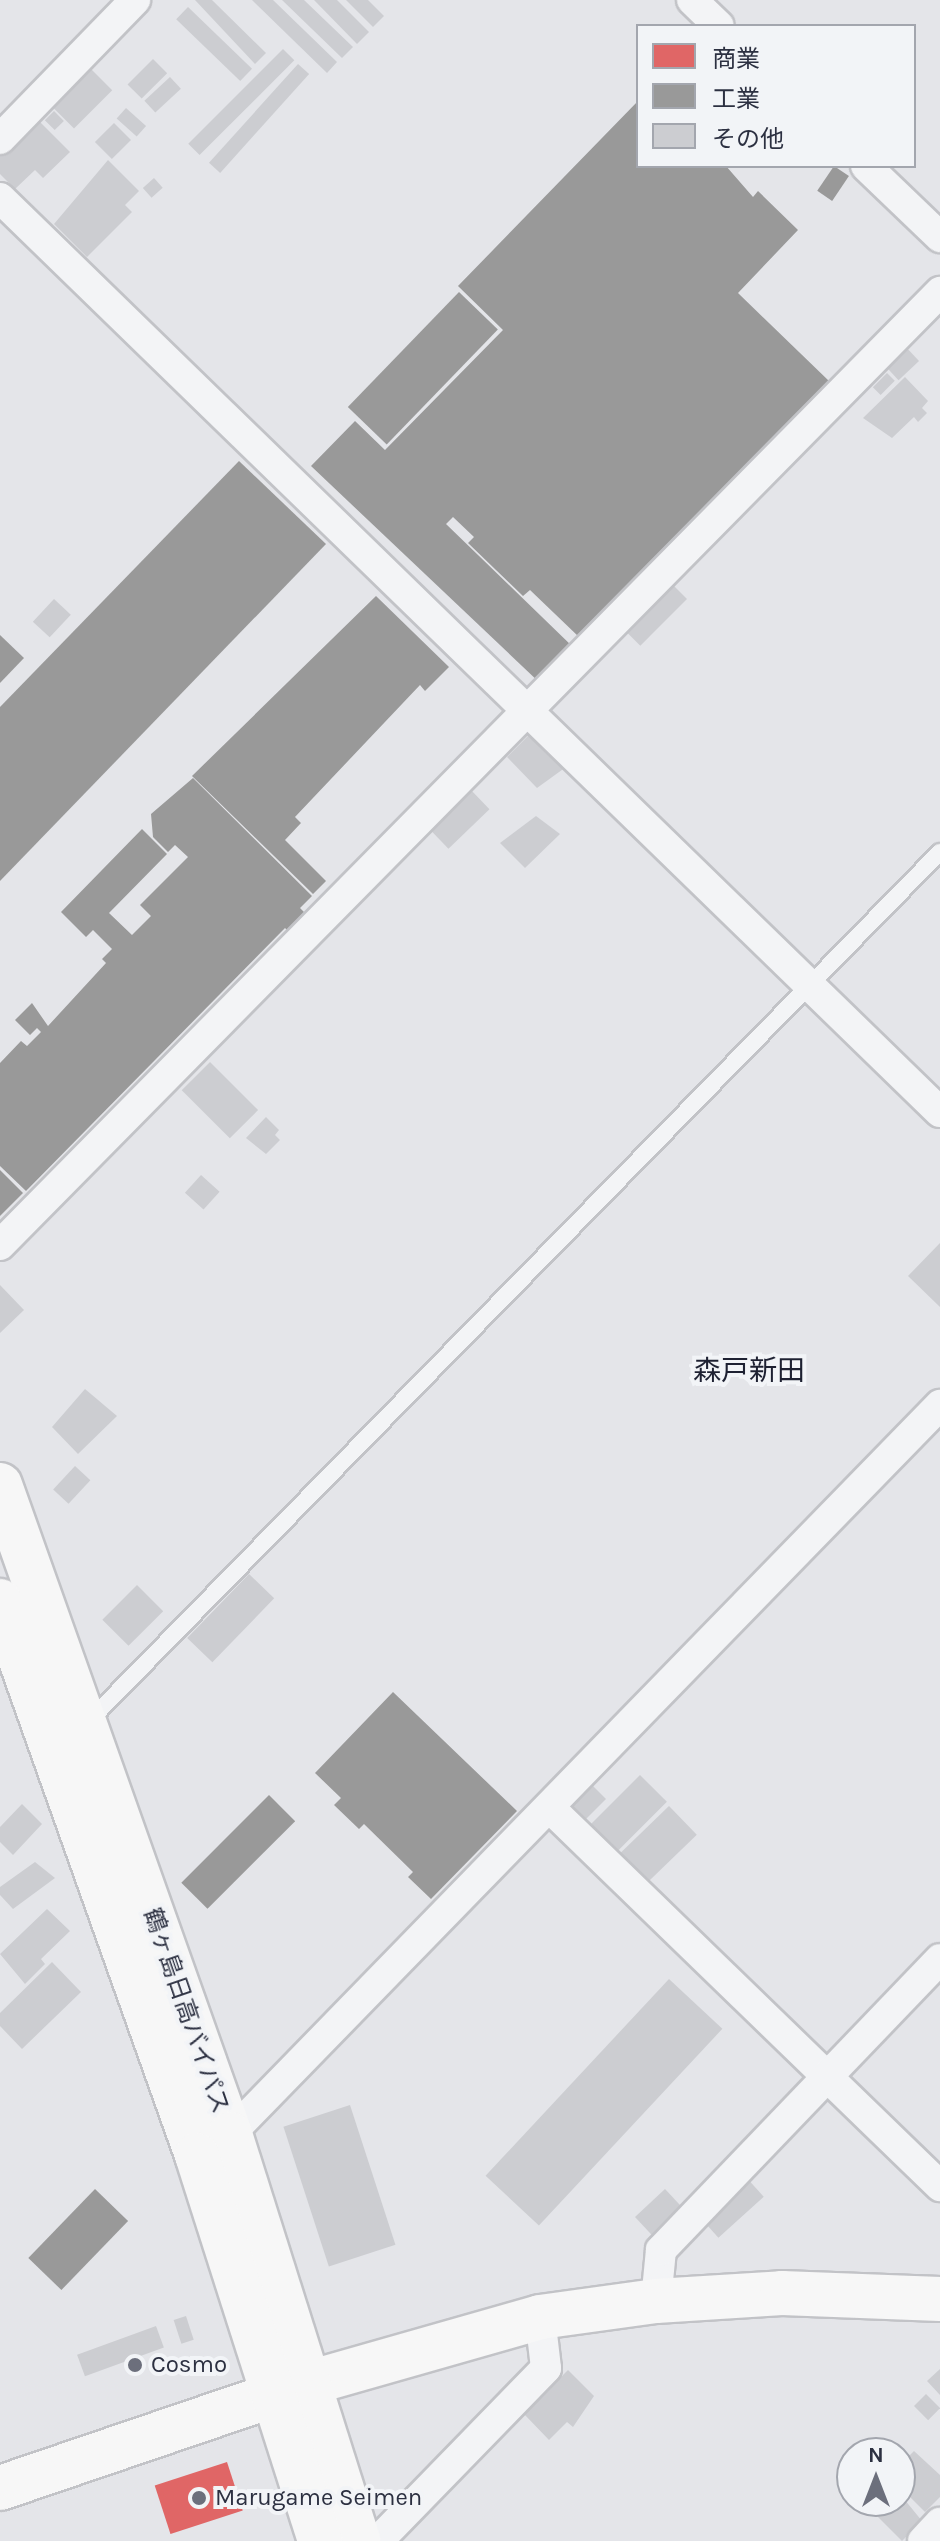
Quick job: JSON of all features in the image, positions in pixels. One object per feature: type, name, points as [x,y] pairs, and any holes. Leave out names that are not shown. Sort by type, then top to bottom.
[{"type":"main road","name":"鶴ヶ島日高バイパス","points":[[0,1485],[230,2134],[292,2389],[320,2541]]},
{"type":"main road","name":"鶴ヶ島日高バイパス","points":[[0,1601],[197,2155],[292,2389],[358,2541]]},
{"type":"main road","points":[[0,2488],[292,2389],[540,2317],[656,2301],[782,2293],[940,2299]]},
{"type":"street","points":[[0,139],[135,0]]},
{"type":"street","points":[[692,0],[717,24]]},
{"type":"street","points":[[868,168],[940,237]]},
{"type":"street","points":[[0,198],[531,710],[940,1112]]},
{"type":"street","points":[[0,1245],[940,292]]},
{"type":"street","points":[[230,2134],[940,1405]]},
{"type":"street","points":[[549,1807],[940,2186]]},
{"type":"street","points":[[656,2301],[661,2250],[940,1959]]},
{"type":"street","points":[[378,2541],[546,2368],[540,2317]]},
{"type":"street","points":[[923,2541],[940,2523]]},
{"type":"lane","points":[[86,1724],[940,852]]},
{"type":"building: 商業","name":"Marugame Seimen","points":[[227,2462],[243,2511],[170,2534],[155,2485]]},
{"type":"building: 工業","points":[[636,103],[636,168],[728,168],[753,197],[758,191],[798,230],[738,293],[829,381],[579,637],[530,590],[523,596],[468,543],[474,537],[453,517],[446,524],[575,649],[541,684],[311,466],[355,421],[385,450],[503,330],[458,286]]},
{"type":"building: 工業","points":[[833,168],[837,168],[849,176],[832,201],[817,191]]},
{"type":"building: 工業","points":[[459,292],[498,330],[387,445],[348,407]]},
{"type":"building: 工業","points":[[239,461],[326,544],[0,881],[0,707]]},
{"type":"building: 工業","points":[[376,596],[449,667],[425,691],[420,685],[295,817],[301,823],[285,840],[326,881],[313,894],[192,776]]},
{"type":"building: 工業","points":[[0,635],[24,658],[0,683]]},
{"type":"building: 工業","points":[[193,778],[312,896],[300,908],[307,915],[290,933],[285,928],[26,1191],[0,1166],[0,1063],[21,1041],[27,1046],[41,1032],[37,1028],[30,1035],[15,1020],[32,1003],[48,1026],[106,963],[102,959],[112,949],[93,930],[86,937],[61,912],[142,829],[167,854],[109,913],[132,935],[151,916],[140,905],[188,857],[175,845],[168,852],[153,837],[151,814]]},
{"type":"building: 工業","points":[[0,1170],[23,1193],[0,1216]]},
{"type":"building: 工業","points":[[393,1692],[517,1811],[431,1899],[408,1877],[413,1872],[364,1824],[359,1829],[334,1805],[341,1798],[315,1773]]},
{"type":"building: 工業","points":[[269,1795],[295,1821],[207,1909],[181,1883]]},
{"type":"building: 工業","points":[[95,2189],[128,2221],[61,2290],[28,2258]]},
{"type":"building: その他","points":[[195,0],[212,0],[266,53],[255,64]]},
{"type":"building: その他","points":[[252,0],[273,0],[337,62],[327,73]]},
{"type":"building: その他","points":[[282,0],[304,0],[353,47],[342,58]]},
{"type":"building: その他","points":[[314,0],[337,0],[369,32],[357,44]]},
{"type":"building: その他","points":[[346,0],[368,0],[384,16],[373,27]]},
{"type":"building: その他","points":[[188,7],[252,69],[240,81],[176,19]]},
{"type":"building: その他","points":[[283,49],[294,60],[200,155],[188,144]]},
{"type":"building: その他","points":[[153,59],[167,73],[142,99],[128,84]]},
{"type":"building: その他","points":[[298,64],[309,74],[220,173],[209,163]]},
{"type":"building: その他","points":[[91,69],[112,90],[74,128],[53,107]]},
{"type":"building: その他","points":[[170,77],[181,89],[155,113],[144,101]]},
{"type":"building: その他","points":[[126,108],[146,126],[137,136],[117,118]]},
{"type":"building: その他","points":[[54,111],[64,121],[55,130],[45,120]]},
{"type":"building: その他","points":[[35,117],[70,152],[43,178],[35,170],[15,189],[0,174],[0,152]]},
{"type":"building: その他","points":[[114,123],[131,140],[112,159],[95,142]]},
{"type":"building: その他","points":[[108,160],[139,191],[125,205],[132,212],[87,257],[54,224]]},
{"type":"building: その他","points":[[154,178],[163,188],[152,198],[143,188]]},
{"type":"building: その他","points":[[904,345],[919,361],[899,380],[884,364]]},
{"type":"building: その他","points":[[887,373],[895,381],[881,395],[873,387]]},
{"type":"building: その他","points":[[905,377],[928,401],[922,408],[927,413],[918,422],[914,417],[892,438],[863,418]]},
{"type":"building: その他","points":[[670,582],[687,599],[640,646],[623,629]]},
{"type":"building: その他","points":[[54,599],[71,615],[50,637],[33,622]]},
{"type":"building: その他","points":[[529,735],[566,767],[537,788],[507,757]]},
{"type":"building: その他","points":[[470,789],[489,809],[448,849],[429,829]]},
{"type":"building: その他","points":[[536,816],[560,834],[525,868],[500,843]]},
{"type":"building: その他","points":[[210,1062],[258,1110],[230,1138],[182,1090]]},
{"type":"building: その他","points":[[266,1117],[279,1130],[275,1135],[280,1140],[266,1154],[246,1138]]},
{"type":"building: その他","points":[[201,1175],[220,1192],[204,1210],[185,1193]]},
{"type":"building: その他","points":[[940,1243],[940,1307],[908,1276]]},
{"type":"building: その他","points":[[0,1285],[24,1310],[0,1333]]},
{"type":"building: その他","points":[[85,1389],[117,1416],[78,1454],[52,1427]]},
{"type":"building: その他","points":[[75,1466],[90,1480],[69,1504],[53,1489]]},
{"type":"building: その他","points":[[249,1574],[274,1598],[212,1662],[187,1638]]},
{"type":"building: その他","points":[[137,1585],[163,1611],[129,1646],[102,1620]]},
{"type":"building: その他","points":[[640,1775],[667,1802],[617,1852],[590,1825]]},
{"type":"building: その他","points":[[589,1782],[606,1799],[585,1820],[568,1803]]},
{"type":"building: その他","points":[[22,1804],[42,1824],[13,1855],[0,1842],[0,1827]]},
{"type":"building: その他","points":[[669,1806],[697,1835],[647,1883],[619,1854]]},
{"type":"building: その他","points":[[35,1862],[55,1878],[13,1909],[0,1895],[0,1887]]},
{"type":"building: その他","points":[[47,1909],[70,1931],[41,1959],[45,1964],[25,1984],[0,1954]]},
{"type":"building: その他","points":[[52,1962],[81,1992],[22,2049],[0,2026],[0,2013]]},
{"type":"building: その他","points":[[669,1979],[722,2029],[539,2226],[486,2176]]},
{"type":"building: その他","points":[[350,2105],[395,2245],[329,2266],[283,2127]]},
{"type":"building: その他","points":[[745,2176],[764,2197],[718,2238],[700,2217]]},
{"type":"building: その他","points":[[665,2189],[682,2207],[652,2235],[635,2217]]},
{"type":"building: その他","points":[[186,2316],[194,2340],[181,2344],[174,2320]]},
{"type":"building: その他","points":[[156,2326],[164,2348],[85,2376],[77,2355]]},
{"type":"building: その他","points":[[940,2369],[940,2395],[927,2381]]},
{"type":"building: その他","points":[[568,2370],[594,2396],[573,2427],[567,2422],[549,2440],[524,2414]]},
{"type":"building: その他","points":[[926,2394],[940,2408],[928,2420],[914,2406]]},
{"type":"building: その他","points":[[916,2453],[940,2475],[940,2497],[925,2512],[916,2503]]},
{"type":"building: その他","points":[[916,2514],[922,2521],[902,2541],[878,2517],[916,2517]]},
{"type":"place","name":"Cosmo","points":[[135,2365]]},
{"type":"place","name":"Marugame Seimen","points":[[199,2498]]},
{"type":"district","name":"森戸新田","points":[[749,1371]]}]
